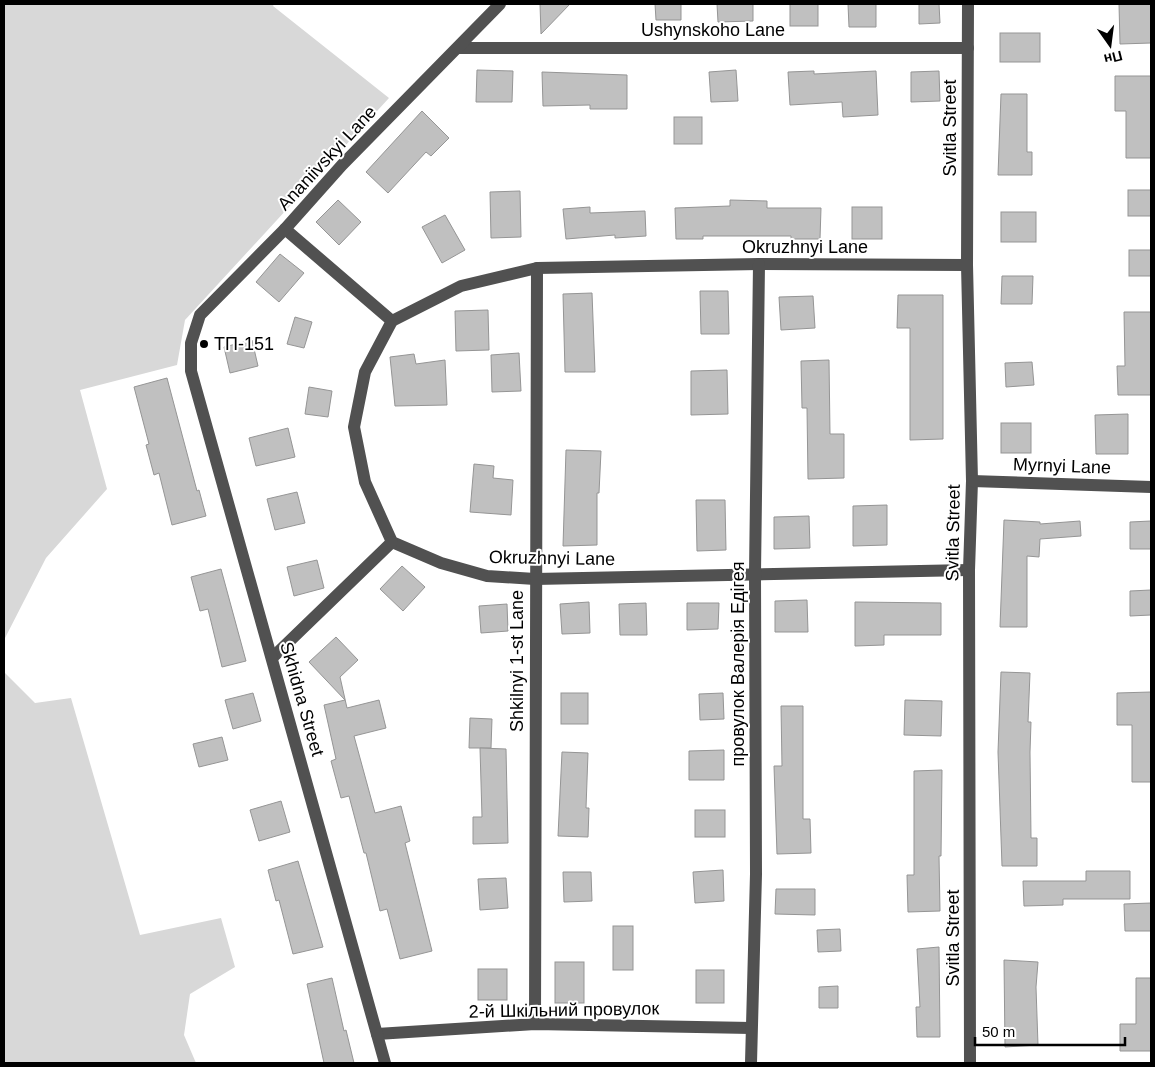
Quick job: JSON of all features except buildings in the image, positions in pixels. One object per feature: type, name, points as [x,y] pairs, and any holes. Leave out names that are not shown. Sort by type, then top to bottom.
[{"type":"street","name":"Ananiivskyi Lane","points":[[191,343],[200,316],[285,229],[342,165],[500,4]]},
{"type":"street","name":"Svitla Street","points":[[968,4],[967,265],[972,481],[969,570],[970,1063]]},
{"type":"street","name":"Ushynskoho Lane","points":[[458,48],[968,48]]},
{"type":"street","points":[[272,658],[392,542],[364,482],[354,427],[365,372],[392,321],[285,229]]},
{"type":"street","name":"Okruzhnyi Lane","points":[[392,321],[461,286],[537,268],[759,264],[967,265]]},
{"type":"street","name":"провулок Валерія Едігея","points":[[752,1063],[751,1028],[756,874],[755,573],[759,264]]},
{"type":"street","name":"Shkilnyi 1-st Lane","points":[[534,1024],[537,268]]},
{"type":"street","name":"Skhidna Street","points":[[191,343],[191,371],[385,1063]]},
{"type":"street","name":"Myrnyi Lane","points":[[972,481],[1151,487]]},
{"type":"street","name":"Okruzhnyi Lane","points":[[392,542],[441,563],[488,576],[535,579],[969,570]]},
{"type":"street","name":"2-й Шкільний провулок","points":[[377,1034],[534,1024],[751,1028]]},
{"type":"shaded area","points":[[4,4],[274,4],[273,6],[389,98],[185,320],[177,365],[80,390],[107,489],[46,558],[4,640]]},
{"type":"shaded area","points":[[4,672],[35,703],[71,698],[140,935],[221,918],[235,967],[190,994],[184,1035],[196,1063],[4,1063]]},
{"type":"place","name":"ТП-151","points":[[204,344]]}]
